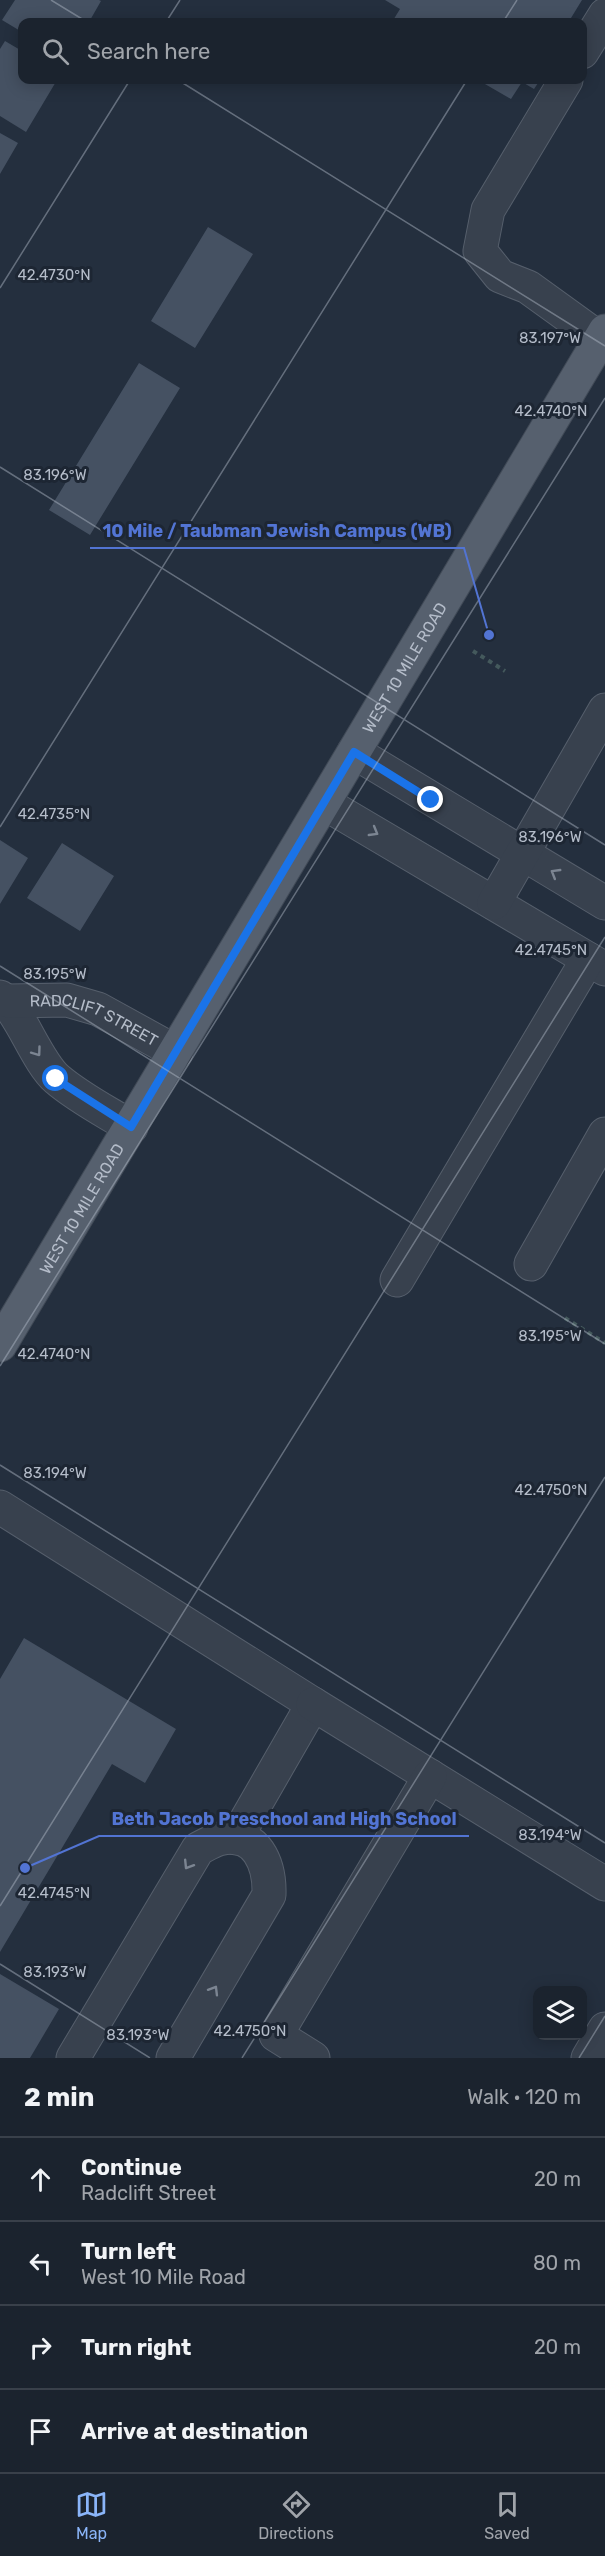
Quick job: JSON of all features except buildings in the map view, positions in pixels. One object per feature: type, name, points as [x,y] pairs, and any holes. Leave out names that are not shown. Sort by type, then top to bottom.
[{"type":"main road","name":"WEST 10 MILE ROAD","points":[[0,1345],[354,752],[600,349]]},
{"type":"street","points":[[587,44],[605,15]]},
{"type":"street","points":[[564,84],[488,210],[480,251],[500,276],[528,287],[600,349]]},
{"type":"street","points":[[494,903],[605,710]]},
{"type":"street","points":[[354,752],[605,903]]},
{"type":"street","points":[[324,803],[596,964],[397,1280]]},
{"type":"street","name":"RADCLIFT STREET","points":[[4,999],[67,1000],[88,1006],[176,1052]]},
{"type":"street","name":"RADCLIFT STREET","points":[[4,999],[56,1079],[131,1127]]},
{"type":"street","points":[[531,1264],[605,1134]]},
{"type":"street","points":[[0,1507],[605,1884]]},
{"type":"street","points":[[236,1838],[313,1704]]},
{"type":"street","points":[[313,2058],[276,2035],[430,1776]]},
{"type":"street","points":[[73,2058],[198,1850],[219,1839],[236,1838],[251,1845],[265,1859],[270,1878],[269,1895],[173,2058]]},
{"type":"street","points":[[588,2058],[605,2030]]},
{"type":"path","points":[[473,651],[505,671]]},
{"type":"path","points":[[565,1318],[605,1343]]},
{"type":"place","name":"10 Mile / Taubman Jewish Campus (WB)","points":[[489,635]]},
{"type":"place","name":"Beth Jacob Preschool and High School","points":[[25,1868]]},
{"type":"route","points":[[56,1079],[131,1127],[354,752],[431,800]]}]
